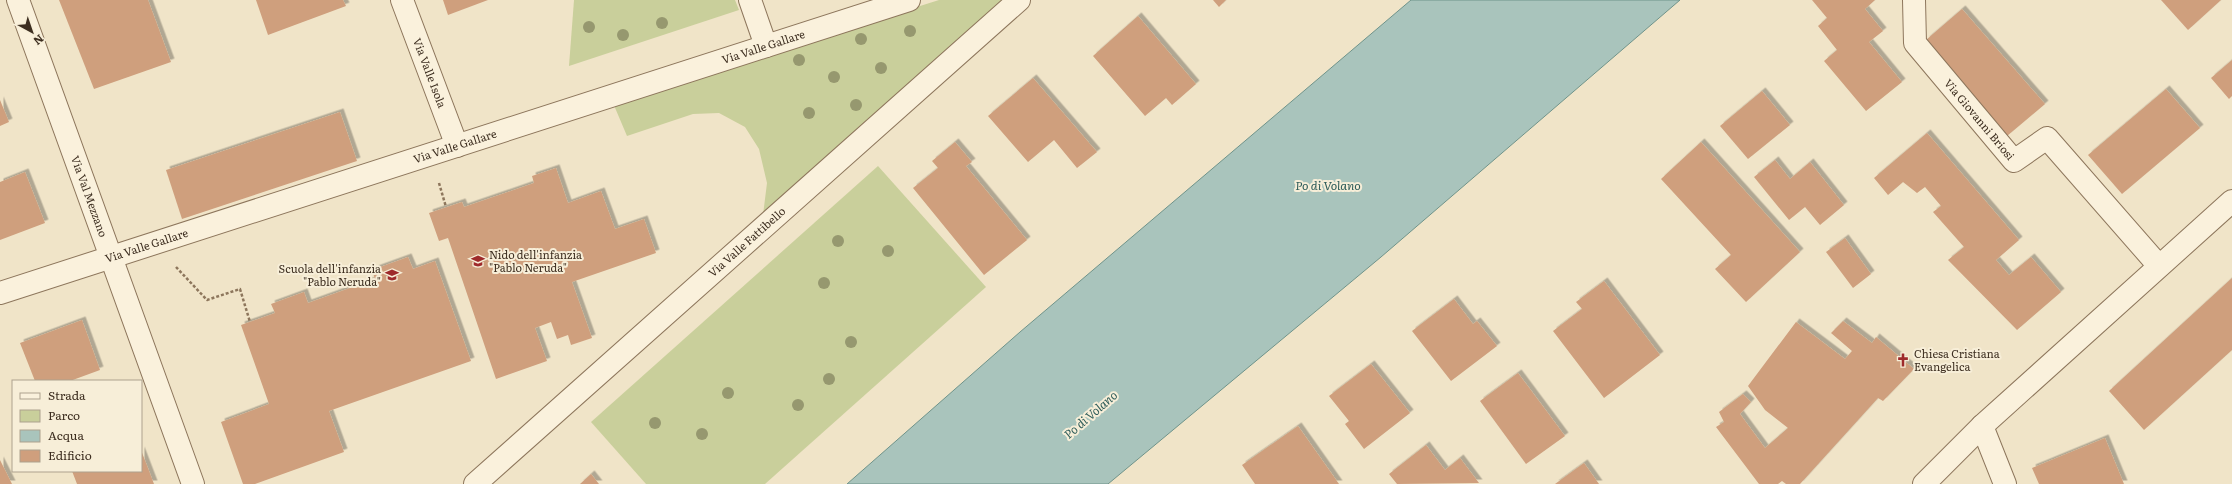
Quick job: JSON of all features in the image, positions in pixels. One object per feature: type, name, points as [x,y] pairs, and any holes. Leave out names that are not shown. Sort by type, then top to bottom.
[{"type":"street","name":"Via Val Mezzano","points":[[18,0],[110,258],[193,484]]},
{"type":"street","name":"Via Valle Isola","points":[[402,0],[457,146]]},
{"type":"street","points":[[750,0],[766,46]]},
{"type":"street","name":"Via Valle Gallare","points":[[0,293],[909,0]]},
{"type":"street","name":"Via Valle Fattibello","points":[[475,484],[1019,0]]},
{"type":"street","name":"Via Giovanni Briosi","points":[[1914,0],[1915,43],[2014,161],[2047,138],[2159,266]]},
{"type":"street","points":[[1924,484],[1982,426],[2232,201]]},
{"type":"street","points":[[1982,426],[2005,484]]},
{"type":"path","points":[[162,240],[168,258],[207,300],[240,289],[250,322]]},
{"type":"green space","points":[[574,0],[735,0],[739,10],[569,66]]},
{"type":"green space","points":[[939,0],[1007,0],[763,215],[767,183],[759,149],[745,127],[719,113],[693,114],[627,136],[613,103]]},
{"type":"green space","points":[[878,166],[986,287],[765,484],[646,484],[591,422]]},
{"type":"water","name":"Po di Volano","points":[[1411,0],[1680,0],[1381,257],[1108,484],[847,484],[1020,332]]},
{"type":"building","points":[[59,0],[148,0],[171,62],[94,89]]},
{"type":"building","points":[[256,0],[343,0],[346,6],[268,35]]},
{"type":"building","points":[[443,0],[488,0],[448,15]]},
{"type":"building","points":[[1213,0],[1226,0],[1219,7]]},
{"type":"building","points":[[1812,0],[1875,0],[1865,9],[1883,31],[1869,42],[1902,82],[1866,111],[1824,61],[1837,50],[1818,26],[1827,18]]},
{"type":"building","points":[[2161,0],[2221,0],[2188,30]]},
{"type":"building","points":[[1962,9],[2045,104],[2007,136],[1926,40]]},
{"type":"building","points":[[1138,16],[1196,84],[1172,105],[1166,98],[1145,116],[1093,56]]},
{"type":"building","points":[[2232,60],[2232,96],[2229,99],[2211,78]]},
{"type":"building","points":[[1033,78],[1097,152],[1077,168],[1054,140],[1028,162],[988,116]]},
{"type":"building","points":[[2166,89],[2200,128],[2122,194],[2088,155]]},
{"type":"building","points":[[1762,91],[1790,125],[1748,159],[1720,126]]},
{"type":"building","points":[[0,100],[9,122],[0,126]]},
{"type":"building","points":[[340,112],[357,161],[182,219],[166,170]]},
{"type":"building","points":[[1927,133],[2019,240],[1996,260],[2009,275],[2031,257],[2061,292],[2017,330],[1948,260],[1964,247],[1933,212],[1941,206],[1925,187],[1917,193],[1903,182],[1888,195],[1874,178]]},
{"type":"building","points":[[955,142],[972,162],[966,166],[1027,240],[984,275],[913,188],[938,168],[932,161]]},
{"type":"building","points":[[1701,142],[1800,252],[1746,302],[1715,269],[1731,255],[1661,179]]},
{"type":"building","points":[[1775,160],[1790,179],[1810,162],[1844,205],[1820,225],[1805,207],[1789,220],[1754,177]]},
{"type":"building","points":[[556,168],[568,203],[601,191],[615,229],[644,219],[656,253],[572,282],[592,338],[571,345],[568,335],[557,339],[551,322],[535,328],[547,361],[496,379],[448,238],[439,241],[429,213],[462,202],[464,207],[534,183],[532,176]]},
{"type":"building","points":[[25,172],[45,223],[0,240],[0,182]]},
{"type":"building","points":[[1845,238],[1871,274],[1853,288],[1826,252]]},
{"type":"building","points":[[408,257],[413,269],[435,261],[471,361],[329,411],[344,452],[255,484],[243,484],[221,422],[269,404],[241,325],[275,313],[271,304],[304,292],[308,303],[375,279],[372,270]]},
{"type":"building","points":[[2232,278],[2232,350],[2144,430],[2109,391]]},
{"type":"building","points":[[1604,281],[1660,355],[1604,398],[1553,331],[1582,309],[1576,302]]},
{"type":"building","points":[[1454,299],[1473,324],[1477,321],[1497,346],[1451,381],[1412,331]]},
{"type":"building","points":[[82,320],[100,370],[73,380],[35,380],[20,343]]},
{"type":"building","points":[[1843,321],[1872,343],[1876,337],[1914,369],[1883,401],[1878,398],[1800,484],[1786,484],[1782,481],[1778,484],[1759,484],[1716,427],[1724,422],[1719,412],[1743,394],[1751,402],[1740,414],[1765,448],[1788,428],[1765,410],[1748,386],[1796,322],[1845,359],[1852,351],[1831,333]]},
{"type":"building","points":[[1371,364],[1410,413],[1364,449],[1345,424],[1349,421],[1329,396]]},
{"type":"building","points":[[1518,373],[1565,436],[1526,464],[1480,401]]},
{"type":"building","points":[[1298,426],[1339,484],[1255,484],[1242,465]]},
{"type":"building","points":[[2105,438],[2124,484],[2039,484],[2032,468]]},
{"type":"building","points":[[1426,445],[1445,470],[1460,458],[1479,483],[1397,484],[1389,474]]},
{"type":"building","points":[[142,453],[154,484],[77,484],[72,472],[142,472]]},
{"type":"building","points":[[0,460],[12,484],[0,484]]},
{"type":"building","points":[[1584,463],[1599,484],[1555,484]]},
{"type":"building","points":[[591,474],[599,484],[580,484]]},
{"type":"place","name":"Nido dell'infanzia \"Pablo Neruda\"","points":[[478,261]]},
{"type":"place","name":"Scuola dell'infanzia \"Pablo Neruda\"","points":[[392,275]]},
{"type":"place","name":"Chiesa Cristiana Evangelica","points":[[1903,360]]}]
